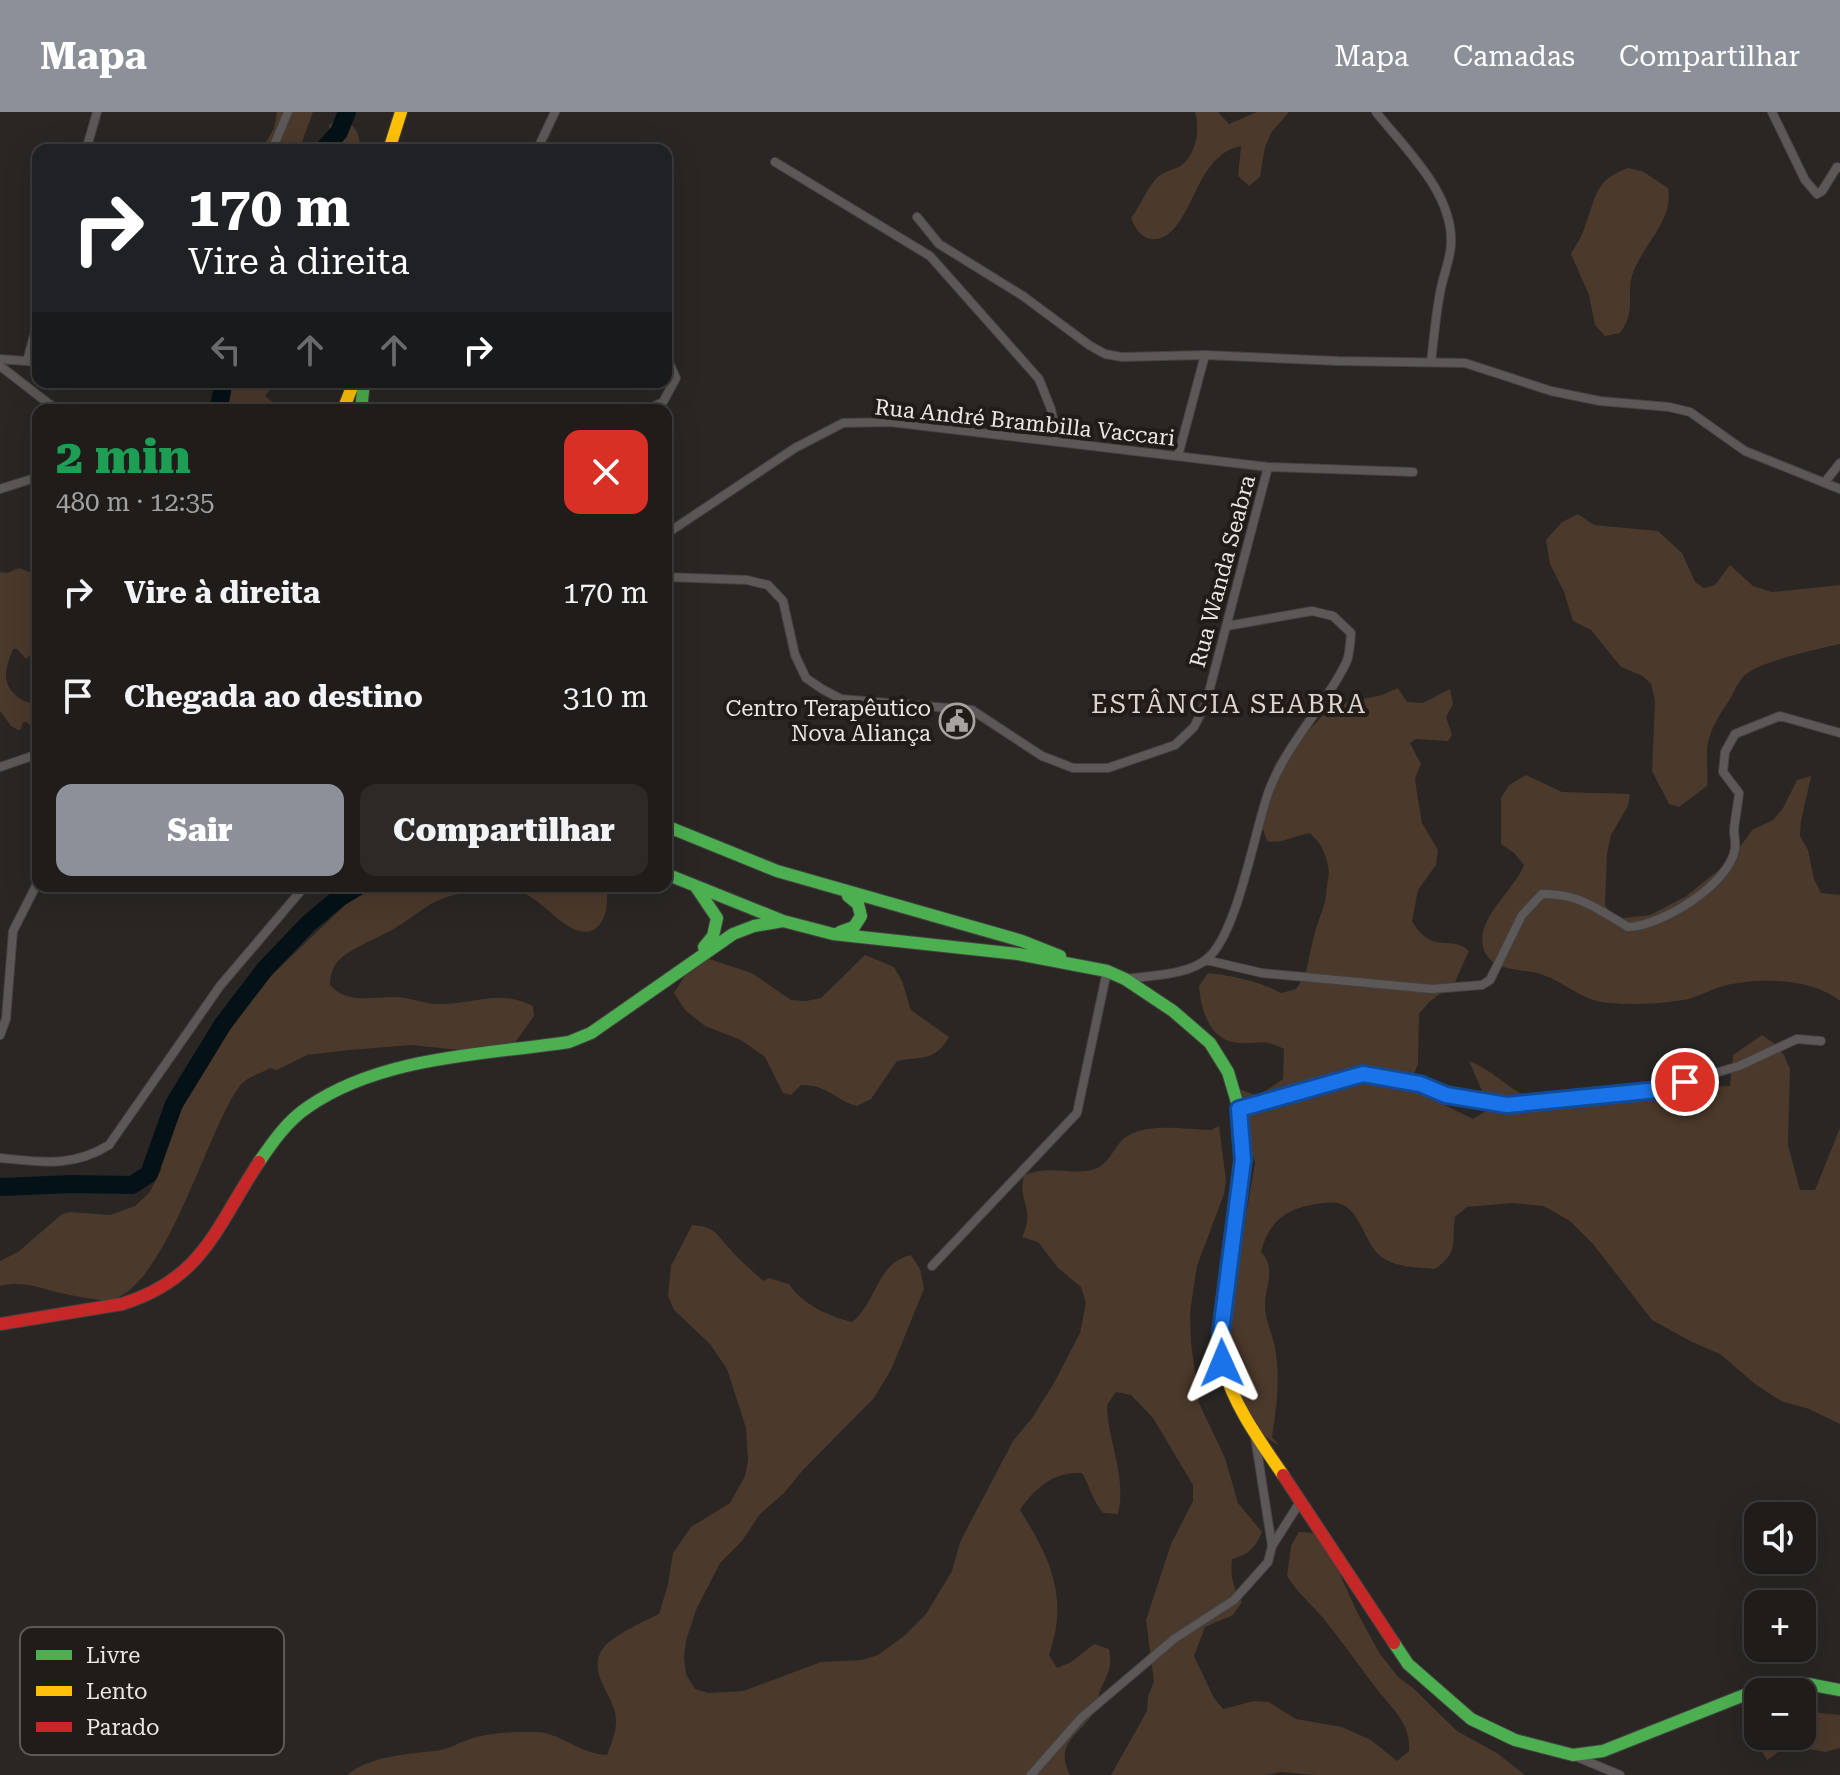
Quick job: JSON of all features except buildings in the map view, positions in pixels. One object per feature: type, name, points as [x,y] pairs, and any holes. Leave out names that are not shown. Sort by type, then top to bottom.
[{"type":"main road","points":[[391,144],[401,112]]},
{"type":"main road","points":[[672,828],[777,871],[1022,941],[1107,971],[1125,979],[1173,1011],[1210,1043],[1228,1072],[1239,1109],[1243,1160],[1221,1331],[1222,1363],[1231,1390],[1254,1432],[1408,1664],[1471,1719],[1515,1740],[1573,1755],[1603,1751],[1757,1690],[1808,1684],[1840,1690]]},
{"type":"main road","points":[[672,877],[783,921],[833,934],[1018,954],[1085,965]]},
{"type":"main road","points":[[694,959],[713,936],[717,918],[696,887]]},
{"type":"main road","points":[[833,934],[854,927],[861,916],[858,904],[842,891]]},
{"type":"main road","points":[[0,1324],[127,1303],[157,1291],[187,1272],[205,1252],[229,1209],[281,1131],[321,1097],[355,1081],[412,1065],[569,1042],[591,1033],[733,934],[783,921]]},
{"type":"street","points":[[88,144],[97,112]]},
{"type":"street","points":[[275,144],[288,112]]},
{"type":"street","points":[[540,144],[555,112]]},
{"type":"street","points":[[1376,112],[1428,178],[1447,217],[1451,244],[1440,291],[1431,362]]},
{"type":"street","points":[[1772,112],[1805,180],[1817,194],[1837,167],[1840,168]]},
{"type":"street","points":[[775,162],[930,256],[1039,379],[1051,409],[1058,442]]},
{"type":"street","points":[[917,217],[939,244],[1012,288],[1105,354],[1122,357],[1205,355],[1465,363],[1551,391],[1600,401],[1669,407],[1690,412],[1745,451],[1840,489]]},
{"type":"street","points":[[27,361],[32,343]]},
{"type":"street","points":[[1178,456],[1205,355]]},
{"type":"street","points":[[0,359],[32,361]]},
{"type":"street","points":[[0,366],[49,404]]},
{"type":"street","points":[[659,404],[671,388]]},
{"type":"street","name":"Rua André Brambilla Vaccari","points":[[672,530],[795,448],[843,423],[890,422],[1268,467],[1413,472]]},
{"type":"street","points":[[1825,482],[1840,463]]},
{"type":"street","name":"Rua Wanda Seabra","points":[[672,577],[747,580],[768,585],[783,601],[795,655],[806,678],[841,699],[972,710],[1042,756],[1073,768],[1108,768],[1175,745],[1194,727],[1206,703],[1268,467]]},
{"type":"street","points":[[0,489],[32,479]]},
{"type":"street","points":[[1125,979],[1190,969],[1206,960],[1219,945],[1232,914],[1271,787],[1292,745],[1347,661],[1351,633],[1333,616],[1312,611],[1227,626]]},
{"type":"street","points":[[1206,960],[1262,973],[1401,986],[1451,989],[1482,985],[1490,980],[1522,915],[1542,894],[1571,896],[1628,927],[1636,927],[1674,913],[1713,884],[1735,851],[1734,829],[1739,793],[1723,772],[1725,752],[1735,734],[1780,716],[1840,733]]},
{"type":"street","points":[[0,767],[32,756]]},
{"type":"street","points":[[0,1035],[6,1019],[13,931],[32,892]]},
{"type":"street","points":[[0,1158],[56,1163],[89,1158],[109,1145],[220,986],[300,892]]},
{"type":"street","points":[[932,1266],[1077,1113],[1107,971]]},
{"type":"street","points":[[1239,1109],[1363,1074],[1420,1084],[1446,1095],[1497,1104],[1658,1090],[1739,1066],[1797,1039],[1821,1041]]},
{"type":"street","points":[[1254,1432],[1272,1546]]},
{"type":"street","points":[[1031,1775],[1081,1718],[1174,1639],[1234,1600],[1268,1562],[1272,1546],[1300,1502]]},
{"type":"street","points":[[1573,1755],[1620,1775]]},
{"type":"shaded area","points":[[277,112],[313,112],[301,144],[265,144],[274,128]]},
{"type":"shaded area","points":[[1195,112],[1218,112],[1229,124],[1257,112],[1289,112],[1271,133],[1265,147],[1260,177],[1249,186],[1238,176],[1241,146],[1226,152],[1207,171],[1185,213],[1170,233],[1161,238],[1147,238],[1138,232],[1131,218],[1155,180],[1182,165],[1191,154],[1197,133]]},
{"type":"shaded area","points":[[345,121],[353,126],[359,144],[326,144],[330,138],[329,125]]},
{"type":"shaded area","points":[[1628,168],[1642,171],[1668,188],[1669,199],[1663,219],[1635,268],[1626,324],[1620,333],[1605,336],[1595,325],[1589,295],[1571,254],[1598,190],[1617,172]]},
{"type":"shaded area","points":[[214,388],[271,388],[265,396],[274,403],[274,404],[210,404]]},
{"type":"shaded area","points":[[1578,514],[1594,525],[1658,531],[1682,553],[1695,582],[1704,588],[1715,585],[1730,565],[1753,586],[1772,592],[1840,585],[1840,644],[1777,660],[1743,677],[1709,737],[1707,786],[1679,807],[1669,804],[1652,771],[1655,701],[1651,684],[1643,676],[1621,667],[1591,630],[1573,621],[1564,592],[1550,564],[1546,540],[1562,522]]},
{"type":"shaded area","points":[[19,568],[32,573],[32,652],[26,659],[17,649],[13,649],[6,675],[9,687],[16,696],[32,703],[32,727],[23,722],[18,730],[0,711],[0,572],[7,573]]},
{"type":"shaded area","points":[[1398,688],[1407,702],[1423,703],[1450,689],[1453,704],[1446,717],[1452,735],[1448,741],[1416,739],[1410,743],[1421,764],[1415,778],[1422,823],[1438,850],[1436,865],[1418,890],[1412,921],[1427,938],[1456,944],[1469,951],[1454,984],[1429,1002],[1419,1014],[1418,1064],[1412,1079],[1418,1092],[1473,1119],[1486,1111],[1482,1091],[1469,1061],[1525,1095],[1553,1101],[1607,1101],[1662,1088],[1730,1086],[1733,1055],[1762,1035],[1775,1044],[1790,1069],[1788,1145],[1800,1190],[1815,1190],[1840,1128],[1840,1424],[1809,1409],[1781,1401],[1755,1384],[1720,1354],[1652,1320],[1593,1244],[1571,1222],[1543,1206],[1512,1203],[1467,1207],[1455,1217],[1453,1246],[1448,1257],[1435,1269],[1389,1262],[1372,1247],[1353,1213],[1341,1204],[1332,1202],[1305,1206],[1288,1213],[1274,1225],[1264,1241],[1261,1252],[1269,1271],[1265,1311],[1274,1343],[1278,1378],[1272,1437],[1280,1446],[1261,1433],[1253,1423],[1236,1388],[1224,1340],[1255,1163],[1250,1148],[1241,1136],[1231,1086],[1258,1096],[1283,1079],[1284,1049],[1267,1043],[1240,1043],[1221,1037],[1205,1015],[1199,986],[1208,973],[1246,980],[1281,993],[1296,989],[1305,976],[1325,902],[1329,872],[1320,844],[1310,833],[1283,841],[1267,841],[1262,827],[1274,766],[1282,753],[1330,706],[1382,695]]},
{"type":"shaded area","points":[[1526,775],[1562,792],[1630,794],[1628,806],[1611,835],[1607,854],[1605,905],[1610,912],[1623,918],[1650,915],[1685,897],[1730,861],[1752,830],[1773,820],[1783,808],[1797,780],[1811,776],[1800,836],[1808,850],[1814,879],[1821,893],[1840,895],[1840,1001],[1828,993],[1800,984],[1752,981],[1674,1001],[1646,1004],[1600,1002],[1546,976],[1493,962],[1484,950],[1484,928],[1524,865],[1501,844],[1501,798],[1509,785]]},
{"type":"shaded area","points":[[359,892],[473,892],[431,904],[349,953],[337,962],[330,985],[352,997],[399,997],[437,1004],[508,998],[533,1006],[534,1016],[514,1044],[469,1051],[411,1045],[307,1055],[277,1070],[270,1068],[253,1076],[239,1087],[226,1109],[166,1242],[147,1271],[128,1291],[107,1301],[29,1285],[0,1286],[0,1261],[18,1252],[62,1214],[110,1215],[135,1206],[149,1193],[161,1170],[162,1135],[201,1054],[240,1013],[256,990]]},
{"type":"shaded area","points":[[520,892],[606,892],[607,904],[598,927],[584,932],[566,925]]},
{"type":"shaded area","points":[[865,955],[894,967],[911,1010],[949,1037],[933,1054],[897,1061],[871,1099],[857,1106],[810,1085],[801,1085],[791,1095],[783,1093],[765,1057],[741,1040],[705,1026],[685,1010],[674,993],[692,964],[706,958],[752,973],[791,1000],[806,1001],[821,998]]},
{"type":"shaded area","points":[[1219,1126],[1226,1180],[1224,1194],[1197,1266],[1190,1312],[1191,1343],[1199,1403],[1225,1458],[1238,1503],[1262,1532],[1250,1550],[1232,1559],[1233,1581],[1242,1602],[1233,1615],[1205,1627],[1194,1656],[1214,1698],[1223,1709],[1254,1701],[1269,1702],[1296,1719],[1342,1727],[1371,1740],[1397,1761],[1409,1751],[1404,1724],[1287,1576],[1291,1546],[1299,1532],[1314,1533],[1326,1544],[1358,1614],[1380,1654],[1399,1678],[1457,1731],[1497,1753],[1525,1775],[1315,1775],[1280,1772],[1266,1775],[1111,1775],[1147,1711],[1148,1696],[1154,1682],[1146,1620],[1171,1544],[1193,1501],[1193,1485],[1153,1418],[1131,1395],[1116,1392],[1107,1405],[1119,1473],[1118,1514],[1103,1513],[1082,1473],[1063,1475],[1046,1482],[1020,1510],[1040,1545],[1054,1580],[1057,1615],[1049,1655],[1057,1668],[1071,1662],[1094,1644],[1109,1649],[1110,1666],[1095,1710],[1067,1746],[1065,1754],[1070,1775],[347,1775],[379,1759],[441,1750],[466,1740],[510,1732],[549,1734],[584,1750],[607,1755],[616,1718],[599,1674],[599,1656],[615,1638],[659,1614],[673,1553],[691,1527],[730,1503],[745,1476],[748,1460],[746,1428],[727,1369],[710,1344],[674,1310],[668,1296],[671,1266],[692,1225],[714,1232],[763,1281],[769,1278],[789,1284],[801,1298],[816,1308],[852,1322],[867,1304],[884,1274],[899,1259],[911,1255],[920,1269],[924,1289],[891,1370],[874,1398],[760,1514],[742,1541],[720,1563],[696,1610],[686,1641],[686,1674],[695,1689],[709,1693],[743,1691],[821,1662],[862,1660],[878,1655],[904,1636],[926,1614],[952,1571],[960,1542],[1013,1441],[1054,1383],[1080,1333],[1086,1303],[1081,1287],[1058,1268],[1038,1242],[1022,1237],[1027,1219],[1022,1185],[1024,1175],[1097,1168],[1106,1162],[1118,1144],[1135,1132],[1167,1128],[1211,1130]]},
{"type":"shaded area","points":[[1816,1712],[1840,1715],[1840,1748],[1825,1752],[1814,1750]]},
{"type":"shaded area","points":[[1761,1750],[1781,1750],[1767,1760]]},
{"type":"waterway","points":[[328,144],[339,132],[347,112]]},
{"type":"waterway","points":[[219,404],[223,388]]},
{"type":"waterway","points":[[0,1187],[132,1185],[149,1174],[174,1104],[223,1024],[265,969],[309,923],[349,892]]},
{"type":"traffic: fast","points":[[362,404],[363,388]]},
{"type":"traffic: fast","points":[[672,828],[777,871],[1022,941],[1060,956]]},
{"type":"traffic: fast","points":[[672,876],[783,921],[833,934],[1018,954],[1107,971],[1125,979],[1173,1011],[1210,1043],[1228,1072],[1239,1109],[1243,1160],[1235,1224]]},
{"type":"traffic: fast","points":[[696,887],[717,918],[713,936],[704,947]]},
{"type":"traffic: fast","points":[[840,932],[854,927],[861,916],[858,904],[848,896]]},
{"type":"traffic: fast","points":[[259,1162],[293,1119],[337,1090],[400,1067],[569,1042],[591,1033],[733,934],[754,926],[783,921]]},
{"type":"traffic: fast","points":[[1394,1643],[1408,1664],[1471,1719],[1515,1740],[1573,1755],[1603,1751],[1757,1690],[1808,1684],[1840,1690]]},
{"type":"traffic: slow","points":[[391,144],[401,112]]},
{"type":"traffic: slow","points":[[345,404],[352,388]]},
{"type":"traffic: slow","points":[[1235,1224],[1220,1334],[1223,1366],[1241,1409],[1283,1475]]},
{"type":"traffic: jam","points":[[0,1324],[122,1304],[172,1280],[205,1248],[259,1162]]},
{"type":"traffic: jam","points":[[1283,1475],[1394,1643]]},
{"type":"place","name":"Centro Terapêutico Nova Aliança","points":[[957,721]]},
{"type":"district","name":"ESTÂNCIA SEABRA","points":[[1229,704]]},
{"type":"route","points":[[1222,1363],[1221,1331],[1243,1160],[1239,1109],[1363,1074],[1420,1084],[1446,1095],[1507,1105],[1658,1090],[1685,1082]]}]
